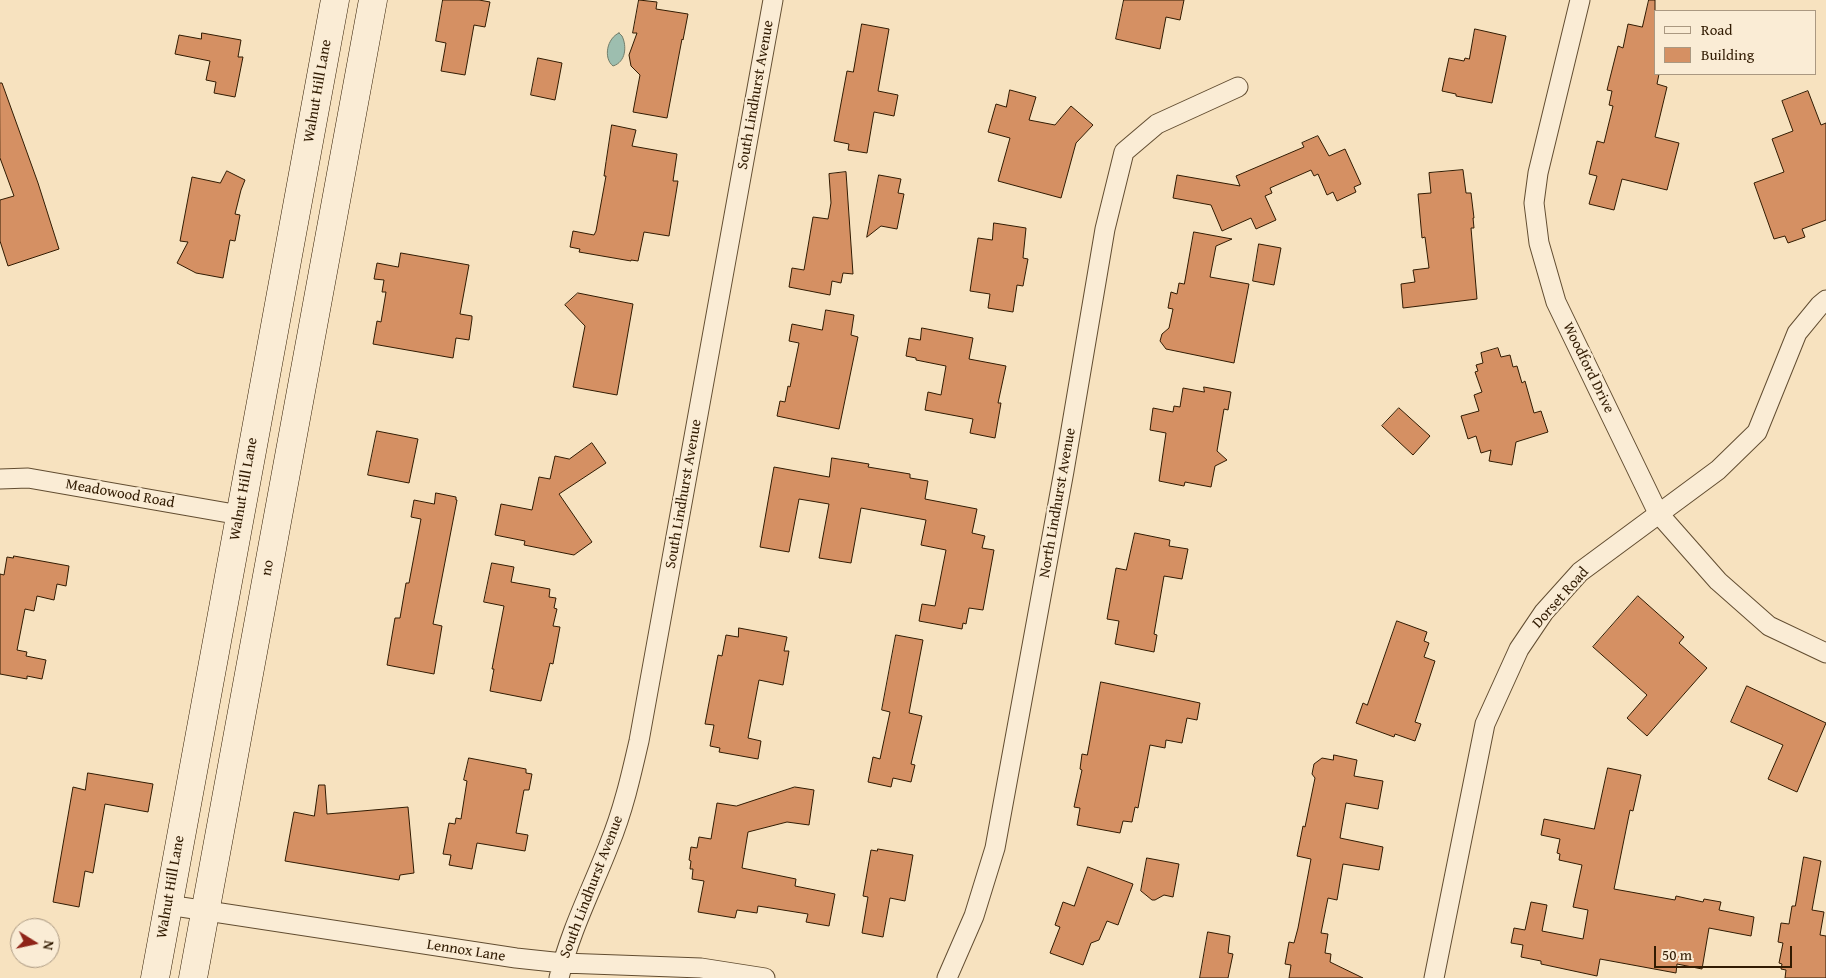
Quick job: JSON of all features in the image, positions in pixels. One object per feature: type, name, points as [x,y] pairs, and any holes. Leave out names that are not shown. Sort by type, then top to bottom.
[{"type":"main road","name":"Walnut Hill Lane","points":[[154,978],[335,0]]},
{"type":"main road","points":[[240,515],[277,521],[373,0]]},
{"type":"main road","points":[[323,64],[360,70]]},
{"type":"main road","name":"no","points":[[205,910],[277,521]]},
{"type":"main road","points":[[192,978],[205,910]]},
{"type":"street","name":"South Lindhurst Avenue","points":[[561,971],[572,934],[610,844],[628,791],[639,741],[773,0]]},
{"type":"street","name":"Woodford Drive","points":[[1580,0],[1538,173],[1534,203],[1539,243],[1556,302],[1658,513],[1718,581],[1769,626],[1826,653]]},
{"type":"street","name":"North Lindhurst Avenue","points":[[947,978],[974,916],[995,848],[1064,472],[1105,229],[1124,152],[1157,124],[1238,87]]},
{"type":"street","name":"Dorset Road","points":[[1434,978],[1485,724],[1519,649],[1544,612],[1580,572],[1718,470],[1757,432],[1797,333],[1826,300]]},
{"type":"street","name":"Meadowood Road","points":[[0,479],[28,478],[240,515]]},
{"type":"street","name":"Lennox Lane","points":[[168,905],[516,958],[561,971],[701,968],[765,978]]},
{"type":"shaded area","points":[[619,33],[624,40],[625,49],[621,61],[613,66],[607,53],[612,39]]},
{"type":"building","points":[[443,0],[479,0],[490,2],[485,27],[474,25],[465,75],[441,71],[446,43],[436,41]]},
{"type":"building","points":[[639,0],[657,2],[656,9],[688,14],[667,118],[633,112],[640,75],[631,66],[629,55],[637,33],[633,33]]},
{"type":"building","points":[[1124,0],[1184,0],[1180,20],[1166,17],[1160,49],[1116,39]]},
{"type":"building","points":[[1649,0],[1655,0],[1654,75],[1659,75],[1657,84],[1667,87],[1655,137],[1679,143],[1667,190],[1622,179],[1614,210],[1589,204],[1597,176],[1589,174],[1597,141],[1604,143],[1613,106],[1609,105],[1612,91],[1607,90],[1618,46],[1623,48],[1628,24],[1642,27]]},
{"type":"building","points":[[862,24],[889,29],[878,91],[898,95],[894,116],[874,112],[867,153],[848,150],[849,144],[834,141],[847,71],[853,72]]},
{"type":"building","points":[[1475,29],[1506,36],[1492,103],[1456,96],[1456,94],[1442,91],[1449,58],[1464,61],[1465,58],[1469,59]]},
{"type":"building","points":[[202,33],[241,40],[238,57],[243,57],[235,97],[214,93],[216,82],[206,80],[210,61],[175,54],[179,35],[201,39]]},
{"type":"building","points":[[538,58],[562,63],[555,100],[531,95]]},
{"type":"building","points":[[0,83],[2,83],[38,183],[59,249],[8,266],[0,241],[0,200],[14,196],[0,158]]},
{"type":"building","points":[[1010,90],[1036,97],[1029,120],[1055,125],[1071,106],[1093,125],[1076,143],[1061,198],[998,181],[1010,138],[988,132],[996,104],[1006,107]]},
{"type":"building","points":[[1808,91],[1821,125],[1826,123],[1826,220],[1802,229],[1805,237],[1788,243],[1785,236],[1774,239],[1754,183],[1784,172],[1772,139],[1793,131],[1782,101]]},
{"type":"building","points":[[612,125],[636,130],[632,146],[677,154],[673,181],[678,181],[669,236],[644,232],[638,261],[579,252],[580,249],[570,247],[573,231],[594,235],[596,231],[606,176],[604,176]]},
{"type":"building","points":[[1318,136],[1329,156],[1345,149],[1361,184],[1354,187],[1356,192],[1337,201],[1333,192],[1327,195],[1318,174],[1314,176],[1311,170],[1270,188],[1272,193],[1265,196],[1276,220],[1256,229],[1251,218],[1222,231],[1211,205],[1173,198],[1177,175],[1240,186],[1236,176],[1304,147],[1302,143]]},
{"type":"building","points":[[1463,170],[1466,193],[1471,193],[1474,218],[1474,228],[1471,228],[1477,299],[1403,308],[1401,284],[1415,282],[1413,270],[1429,268],[1425,237],[1422,238],[1418,194],[1431,193],[1429,173]]},
{"type":"building","points":[[227,171],[245,180],[235,214],[240,215],[235,241],[230,240],[223,278],[196,273],[177,263],[188,242],[180,241],[192,177],[220,183]]},
{"type":"building","points":[[846,172],[853,274],[843,273],[841,283],[832,281],[830,295],[789,287],[792,268],[804,270],[813,217],[828,219],[831,203],[829,174]]},
{"type":"building","points":[[879,175],[901,179],[898,193],[904,194],[897,229],[881,226],[867,237]]},
{"type":"building","points":[[994,223],[1026,228],[1023,258],[1028,259],[1023,286],[1017,285],[1013,312],[988,308],[990,294],[970,291],[978,238],[992,240]]},
{"type":"building","points":[[1194,232],[1232,239],[1216,246],[1210,277],[1249,284],[1234,363],[1166,349],[1160,341],[1162,334],[1169,328],[1173,309],[1168,308],[1171,292],[1177,294],[1179,283],[1184,284]]},
{"type":"building","points":[[1259,244],[1281,248],[1274,285],[1253,281]]},
{"type":"building","points":[[401,253],[469,265],[460,314],[472,316],[469,340],[456,338],[453,358],[373,344],[377,321],[381,322],[386,292],[382,292],[384,280],[374,279],[377,263],[398,267]]},
{"type":"building","points":[[578,293],[633,304],[617,395],[573,387],[585,326],[565,305]]},
{"type":"building","points":[[826,310],[854,315],[851,335],[858,337],[839,429],[777,416],[780,401],[785,402],[788,386],[790,387],[799,343],[789,341],[792,324],[822,330]]},
{"type":"building","points":[[922,328],[973,338],[969,359],[1006,366],[998,403],[1001,403],[995,438],[970,433],[973,419],[925,410],[928,392],[941,395],[946,366],[906,356],[909,338],[920,340]]},
{"type":"building","points":[[1498,348],[1501,357],[1510,355],[1513,367],[1517,366],[1522,383],[1525,381],[1534,413],[1541,411],[1548,432],[1516,442],[1512,465],[1489,461],[1491,450],[1481,453],[1476,436],[1468,439],[1461,416],[1479,411],[1474,395],[1482,392],[1475,372],[1478,371],[1476,365],[1483,363],[1481,353]]},
{"type":"building","points":[[1204,387],[1231,392],[1228,410],[1224,409],[1217,451],[1227,460],[1215,466],[1211,487],[1185,482],[1184,486],[1159,481],[1166,433],[1150,430],[1153,408],[1173,412],[1174,406],[1180,407],[1183,388],[1204,392]]},
{"type":"building","points":[[1399,408],[1430,436],[1413,455],[1382,426]]},
{"type":"building","points":[[377,431],[418,439],[409,483],[368,475]]},
{"type":"building","points":[[592,443],[606,463],[559,494],[592,542],[574,555],[524,545],[525,541],[495,535],[501,504],[532,510],[539,477],[550,479],[555,456],[569,459]]},
{"type":"building","points":[[832,458],[869,464],[868,467],[910,474],[910,478],[928,481],[925,499],[977,509],[972,533],[985,536],[982,548],[994,550],[983,610],[969,608],[966,624],[963,623],[962,629],[919,621],[922,604],[935,606],[946,550],[921,545],[926,520],[861,508],[851,563],[819,558],[829,504],[799,499],[789,552],[760,547],[774,467],[829,477]]},
{"type":"building","points":[[436,493],[456,497],[457,500],[433,624],[442,626],[434,674],[387,665],[395,618],[400,618],[406,583],[409,583],[421,519],[411,517],[414,500],[434,504]]},
{"type":"building","points":[[1135,533],[1170,540],[1169,546],[1188,549],[1182,579],[1164,576],[1154,634],[1157,635],[1154,652],[1115,644],[1119,621],[1107,619],[1116,568],[1126,570]]},
{"type":"building","points":[[14,556],[69,566],[66,586],[57,584],[54,600],[37,596],[34,611],[25,609],[17,650],[27,652],[26,656],[46,660],[42,679],[27,676],[27,679],[0,674],[0,574],[4,575],[7,557],[13,558]]},
{"type":"building","points":[[492,563],[514,567],[511,582],[550,589],[549,597],[556,598],[554,608],[557,609],[553,626],[560,627],[553,664],[550,663],[541,701],[490,691],[494,669],[492,669],[504,606],[484,602]]},
{"type":"building","points":[[1638,596],[1684,637],[1679,643],[1707,668],[1647,736],[1627,718],[1647,695],[1593,647]]},
{"type":"building","points":[[1397,621],[1427,632],[1424,641],[1429,643],[1424,657],[1435,661],[1415,722],[1421,724],[1415,741],[1395,734],[1394,737],[1356,723],[1363,703],[1367,705]]},
{"type":"building","points":[[739,628],[787,637],[784,651],[789,651],[783,685],[759,680],[748,738],[761,741],[758,759],[719,752],[720,748],[710,746],[714,725],[705,724],[718,655],[722,656],[726,635],[738,637]]},
{"type":"building","points":[[896,635],[923,640],[909,713],[922,716],[911,764],[915,765],[911,782],[893,778],[891,787],[868,782],[873,757],[880,759],[890,712],[882,710]]},
{"type":"building","points":[[1101,682],[1200,703],[1197,720],[1187,718],[1182,743],[1166,740],[1165,748],[1150,745],[1138,808],[1135,807],[1132,822],[1123,821],[1120,833],[1077,825],[1080,808],[1074,807],[1082,770],[1080,769],[1082,754],[1087,755]]},
{"type":"building","points":[[1747,686],[1826,723],[1797,792],[1768,779],[1783,745],[1731,722]]},
{"type":"building","points":[[1334,755],[1357,760],[1354,776],[1383,781],[1378,809],[1346,803],[1340,838],[1383,847],[1379,870],[1343,864],[1337,900],[1328,898],[1321,933],[1328,934],[1325,953],[1331,954],[1330,962],[1363,978],[1289,978],[1291,965],[1285,964],[1289,942],[1294,943],[1298,928],[1311,859],[1297,856],[1315,778],[1312,774],[1314,764],[1322,758],[1333,760]]},
{"type":"building","points":[[469,758],[526,769],[526,773],[532,774],[529,790],[524,790],[516,833],[528,835],[525,851],[477,843],[472,869],[449,865],[451,855],[443,854],[449,823],[455,824],[456,818],[461,819],[467,781],[464,780]]},
{"type":"building","points":[[1608,768],[1641,775],[1633,811],[1630,810],[1614,889],[1675,900],[1676,896],[1703,902],[1704,899],[1721,902],[1719,910],[1754,917],[1751,936],[1709,928],[1702,969],[1677,964],[1676,973],[1600,959],[1597,976],[1541,964],[1541,961],[1521,957],[1523,945],[1511,943],[1514,928],[1525,930],[1531,902],[1547,905],[1542,931],[1583,939],[1588,910],[1573,907],[1582,865],[1559,860],[1560,854],[1557,853],[1560,839],[1541,835],[1544,819],[1594,829]]},
{"type":"building","points":[[88,773],[153,784],[148,812],[105,804],[93,873],[85,871],[79,907],[53,902],[73,787],[85,790]]},
{"type":"building","points":[[319,785],[325,785],[327,814],[408,807],[414,873],[400,875],[399,880],[285,861],[294,812],[314,816]]},
{"type":"building","points":[[795,787],[814,790],[809,825],[787,822],[748,832],[742,868],[796,879],[795,886],[835,894],[829,926],[806,922],[808,914],[758,906],[757,913],[737,910],[735,918],[698,912],[704,881],[692,879],[693,869],[690,869],[691,861],[689,860],[691,847],[697,848],[699,837],[711,839],[717,803],[736,806]]},
{"type":"building","points":[[878,849],[913,855],[905,901],[890,898],[883,937],[862,933],[868,897],[863,896],[871,850],[877,851]]},
{"type":"building","points":[[1804,857],[1821,861],[1812,910],[1824,912],[1820,935],[1826,936],[1826,978],[1785,978],[1786,970],[1781,969],[1782,964],[1779,963],[1783,943],[1778,942],[1781,923],[1789,924],[1792,906],[1795,906]]},
{"type":"building","points":[[1147,858],[1179,864],[1173,897],[1164,895],[1152,900],[1141,891]]},
{"type":"building","points":[[1088,867],[1133,884],[1118,925],[1107,921],[1099,940],[1091,943],[1083,965],[1050,953],[1060,927],[1055,925],[1063,902],[1074,906]]},
{"type":"building","points":[[1208,932],[1230,936],[1228,953],[1233,954],[1228,978],[1200,978]]}]
